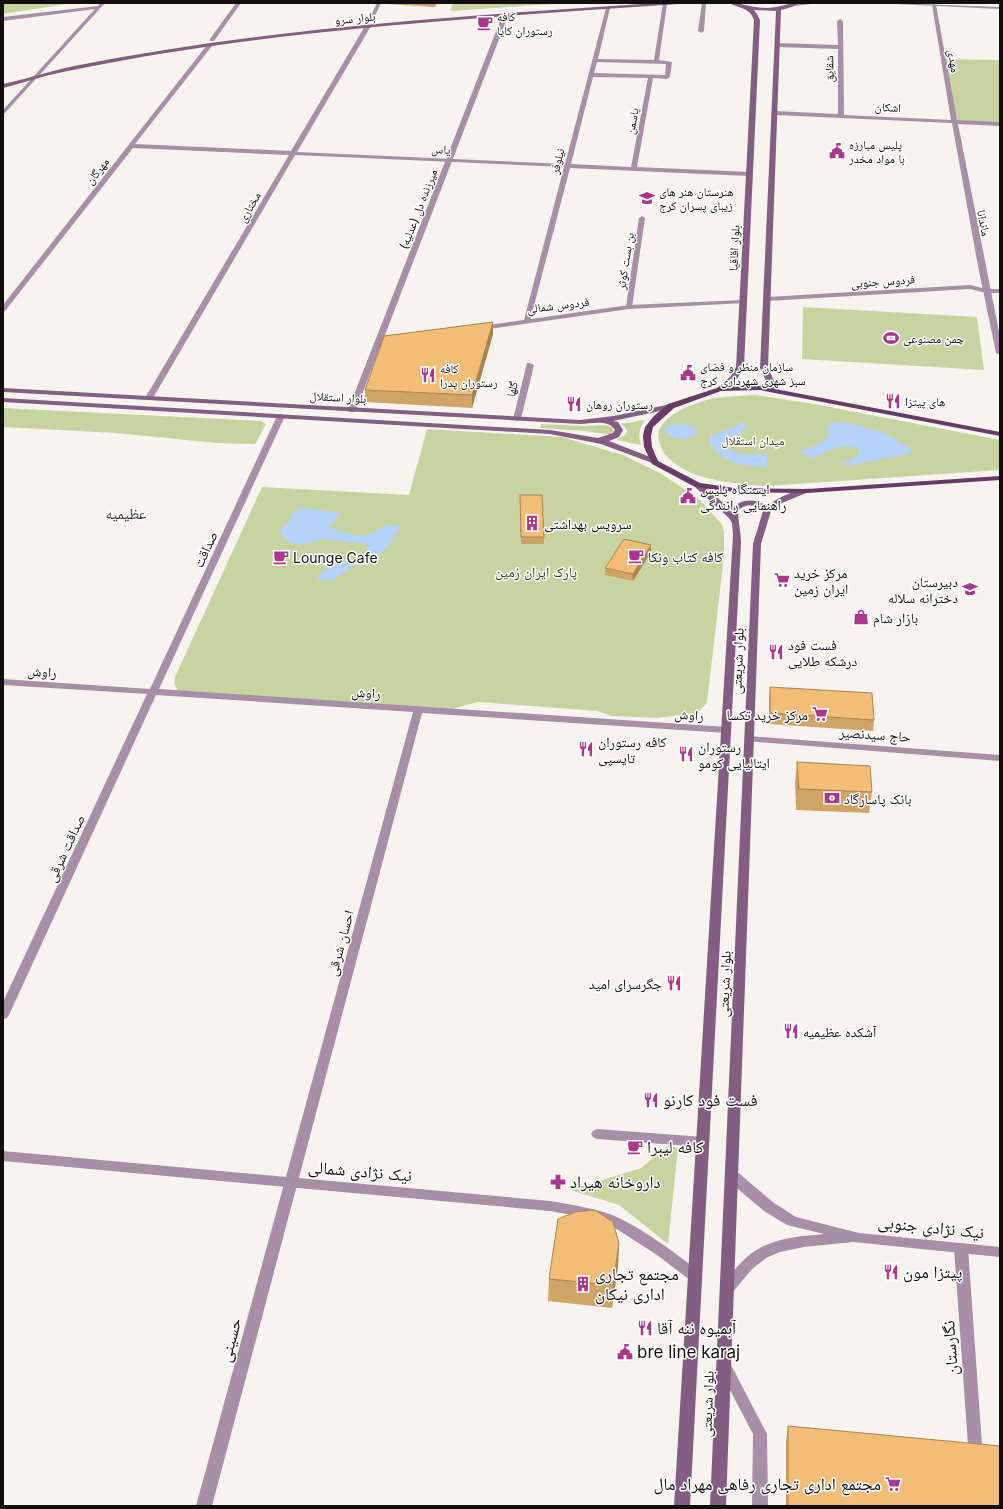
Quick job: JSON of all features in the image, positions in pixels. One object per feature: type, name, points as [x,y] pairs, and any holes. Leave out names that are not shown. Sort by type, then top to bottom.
[{"type":"main road","name":"بلوار سرو","points":[[3,81],[67,65],[210,43],[369,24],[602,3]]},
{"type":"main road","name":"بلوار سرو","points":[[369,24],[505,16],[679,3]]},
{"type":"main road","points":[[726,3],[733,3],[747,7],[778,8],[796,4]]},
{"type":"main road","name":"بلوار اقاقیا","points":[[720,389],[734,377],[740,367],[757,20],[755,14],[747,7]]},
{"type":"main road","points":[[775,391],[764,368],[778,45],[778,8]]},
{"type":"main road","name":"بلوار سرو","points":[[3,86],[80,67],[210,43]]},
{"type":"main road","points":[[734,520],[719,503],[698,485],[655,462],[648,447],[647,436],[650,427],[657,418],[671,406],[720,389],[748,388],[775,391],[1000,434]]},
{"type":"main road","name":"بلوار استقلال","points":[[3,390],[580,422],[604,421],[671,406]]},
{"type":"main road","name":"بلوار استقلال","points":[[3,400],[550,432],[594,439],[626,448],[655,462]]},
{"type":"main road","points":[[594,439],[607,439],[616,435],[619,430],[615,424],[604,421]]},
{"type":"main road","points":[[698,485],[734,490],[807,491],[1000,478]]},
{"type":"main road","points":[[734,520],[733,515],[736,508],[743,503],[760,504],[767,510],[780,501],[807,491]]},
{"type":"main road","name":"بلوار شریعتی","points":[[718,1506],[757,544],[767,510]]},
{"type":"main road","name":"بلوار شریعتی","points":[[682,1506],[737,544],[736,525],[734,520]]},
{"type":"street","name":"مهرگان","points":[[3,310],[131,146],[239,3]]},
{"type":"street","name":"مختاری","points":[[150,398],[369,24],[379,3]]},
{"type":"street","points":[[701,31],[704,3]]},
{"type":"street","points":[[796,4],[816,3]]},
{"type":"street","points":[[895,3],[934,5],[949,4],[1000,8]]},
{"type":"street","points":[[656,62],[665,4]]},
{"type":"street","points":[[3,19],[101,5]]},
{"type":"street","points":[[3,113],[101,5]]},
{"type":"street","name":"مهدی","points":[[934,5],[953,121]]},
{"type":"street","name":"نیلوفر","points":[[528,320],[608,8]]},
{"type":"street","name":"میرزنده دل (عدلیه)","points":[[352,410],[381,344],[449,160],[505,16]]},
{"type":"street","name":"شقایق","points":[[840,21],[839,48],[841,116]]},
{"type":"street","points":[[778,45],[839,48]]},
{"type":"street","points":[[590,75],[667,77],[669,62],[594,60]]},
{"type":"street","name":"یاسمن","points":[[634,169],[651,77]]},
{"type":"street","name":"اشکان","points":[[775,113],[1000,124]]},
{"type":"street","name":"ماندانا","points":[[953,121],[986,292],[1000,353]]},
{"type":"street","name":"یاس","points":[[131,146],[749,174]]},
{"type":"street","name":"بن بست کوثر","points":[[629,308],[642,218]]},
{"type":"street","name":"فردوس جنوبی","points":[[767,299],[970,287],[986,292],[1000,291]]},
{"type":"street","name":"فردوس شمالی","points":[[475,329],[528,320],[629,308],[743,302]]},
{"type":"street","name":"گلها","points":[[517,419],[530,365]]},
{"type":"street","name":"صداقت","points":[[153,692],[281,416]]},
{"type":"street","name":"راوش","points":[[3,682],[727,730]]},
{"type":"street","name":"صداقت شرقی","points":[[3,1015],[153,692]]},
{"type":"street","name":"احسان شرقی","points":[[290,1183],[418,710]]},
{"type":"street","name":"حاج سیدنصیر","points":[[749,739],[1000,758]]},
{"type":"street","points":[[597,1134],[703,1142]]},
{"type":"street","name":"نیک نژادی شمالی","points":[[3,1156],[550,1206],[583,1212],[616,1222],[662,1251],[695,1276]]},
{"type":"street","points":[[731,1175],[769,1207],[792,1221],[859,1238]]},
{"type":"street","name":"حسینی","points":[[204,1506],[290,1183]]},
{"type":"street","points":[[727,1289],[761,1254],[780,1247],[810,1241],[859,1238]]},
{"type":"street","name":"نیک نژادی جنوبی","points":[[859,1238],[1000,1252]]},
{"type":"street","name":"نگارستان","points":[[961,1248],[975,1445]]},
{"type":"street","points":[[724,1365],[760,1434],[760,1506]]},
{"type":"green space","points":[[3,3],[73,3],[3,14]]},
{"type":"green space","points":[[453,3],[567,3],[450,11]]},
{"type":"green space","points":[[943,59],[1000,60],[1000,124],[953,121]]},
{"type":"green space","name":"چمن مصنوعی","points":[[803,307],[977,317],[984,370],[802,359]]},
{"type":"green space","name":"میدان استقلال","points":[[755,395],[814,404],[1000,440],[1000,470],[767,486],[744,484],[705,477],[682,468],[673,462],[664,452],[659,440],[659,432],[662,424],[669,417],[688,407],[707,400],[730,396]]},
{"type":"green space","points":[[3,408],[261,421],[266,424],[255,444],[217,443],[116,433],[3,427]]},
{"type":"green space","points":[[645,420],[641,426],[640,432],[641,445],[617,440],[626,434],[627,431],[624,426],[620,424]]},
{"type":"green space","points":[[541,424],[584,426],[605,425],[612,427],[614,431],[611,434],[606,434],[540,428]]},
{"type":"green space","name":"پارک ایران زمین","points":[[427,429],[562,437],[623,455],[660,473],[699,499],[721,523],[724,532],[724,556],[707,703],[697,713],[658,718],[612,716],[597,711],[478,702],[448,710],[183,693],[177,688],[174,682],[175,677],[262,487],[409,495]]},
{"type":"green space","points":[[668,1146],[678,1148],[668,1244],[619,1205],[570,1190],[641,1168]]},
{"type":"water","points":[[741,422],[746,422],[743,430],[739,434],[726,440],[724,445],[740,454],[767,454],[766,467],[735,463],[721,456],[710,445],[710,436],[736,426]]},
{"type":"water","points":[[829,422],[853,424],[884,433],[910,448],[911,453],[846,466],[842,464],[859,455],[859,450],[854,447],[848,446],[836,448],[813,458],[799,452],[825,441],[828,436]]},
{"type":"water","points":[[682,424],[695,427],[697,434],[693,437],[680,439],[671,436],[663,430],[670,425]]},
{"type":"water","points":[[304,508],[340,513],[329,527],[351,535],[363,536],[370,534],[377,531],[384,525],[401,526],[388,547],[371,561],[352,566],[334,580],[316,579],[328,567],[334,564],[370,557],[365,544],[322,539],[306,544],[293,544],[284,539],[280,531],[282,527],[289,523],[290,517],[294,512]]},
{"type":"building","name":"کافه رستوران پدرا","points":[[493,322],[472,395],[365,390],[384,336]]},
{"type":"building","name":"سرویس بهداشتی","points":[[520,495],[542,495],[544,537],[521,537]]},
{"type":"building","points":[[624,539],[651,545],[633,574],[605,568]]},
{"type":"building","points":[[770,687],[872,693],[874,720],[770,713]]},
{"type":"building","points":[[797,762],[870,766],[872,792],[799,789]]},
{"type":"building","name":"مجتمع تجاری اداری نیکان","points":[[595,1210],[613,1222],[619,1243],[613,1285],[549,1279],[558,1219],[575,1212]]},
{"type":"building","name":"مجتمع اداری تجاری رفاهی مهراد مال","points":[[788,1426],[1000,1446],[1000,1506],[788,1506]]},
{"type":"place","name":"کافه رستوران کایا","points":[[485,23]]},
{"type":"place","name":"پلیس مبارزه با مواد مخدر","points":[[837,151]]},
{"type":"place","name":"هنرستان هنر های زیبای پسران کرج","points":[[647,198]]},
{"type":"place","name":"چمن مصنوعی","points":[[891,338]]},
{"type":"place","name":"سازمان منظر و فضای سبز شهری شهرداری کرج","points":[[688,373]]},
{"type":"place","name":"کافه رستوران پدرا","points":[[428,375]]},
{"type":"place","name":"های پیتزا","points":[[893,401]]},
{"type":"place","name":"رستوران روهان","points":[[574,404]]},
{"type":"place","name":"ایستگاه پلیس راهنمایی رانندگی","points":[[688,496]]},
{"type":"place","name":"سرویس بهداشتی","points":[[532,523]]},
{"type":"place","name":"کافه کتاب ونکا","points":[[636,556]]},
{"type":"place","name":"Lounge Cafe","points":[[281,557]]},
{"type":"place","name":"مرکز خرید ایران زمین","points":[[782,580]]},
{"type":"place","name":"دبیرستان دخترانه سلاله","points":[[970,589]]},
{"type":"place","name":"بازار شام","points":[[861,617]]},
{"type":"place","name":"فست فود درشکه طلایی","points":[[776,652]]},
{"type":"place","name":"مرکز خرید تکسا","points":[[820,714]]},
{"type":"place","name":"کافه رستوران تایسپی","points":[[586,749]]},
{"type":"place","name":"رستوران ایتالیایی کومو","points":[[686,754]]},
{"type":"place","name":"بانک پاسارگاد","points":[[832,798]]},
{"type":"place","name":"جگرسرای امید","points":[[674,983]]},
{"type":"place","name":"آشکده عظیمیه","points":[[791,1031]]},
{"type":"place","name":"فست فود کارنو","points":[[651,1100]]},
{"type":"place","name":"کافه لیبرا","points":[[635,1147]]},
{"type":"place","name":"داروخانه هیراد","points":[[558,1182]]},
{"type":"place","name":"پیتزا مون","points":[[891,1272]]},
{"type":"place","name":"مجتمع تجاری اداری نیکان","points":[[583,1284]]},
{"type":"place","name":"آبمیوه ننه آقا","points":[[645,1328]]},
{"type":"place","name":"bre line karaj","points":[[625,1352]]},
{"type":"place","name":"مجتمع اداری تجاری رفاهی مهراد مال","points":[[893,1484]]},
{"type":"district","name":"عظیمیه","points":[[126,513]]}]
